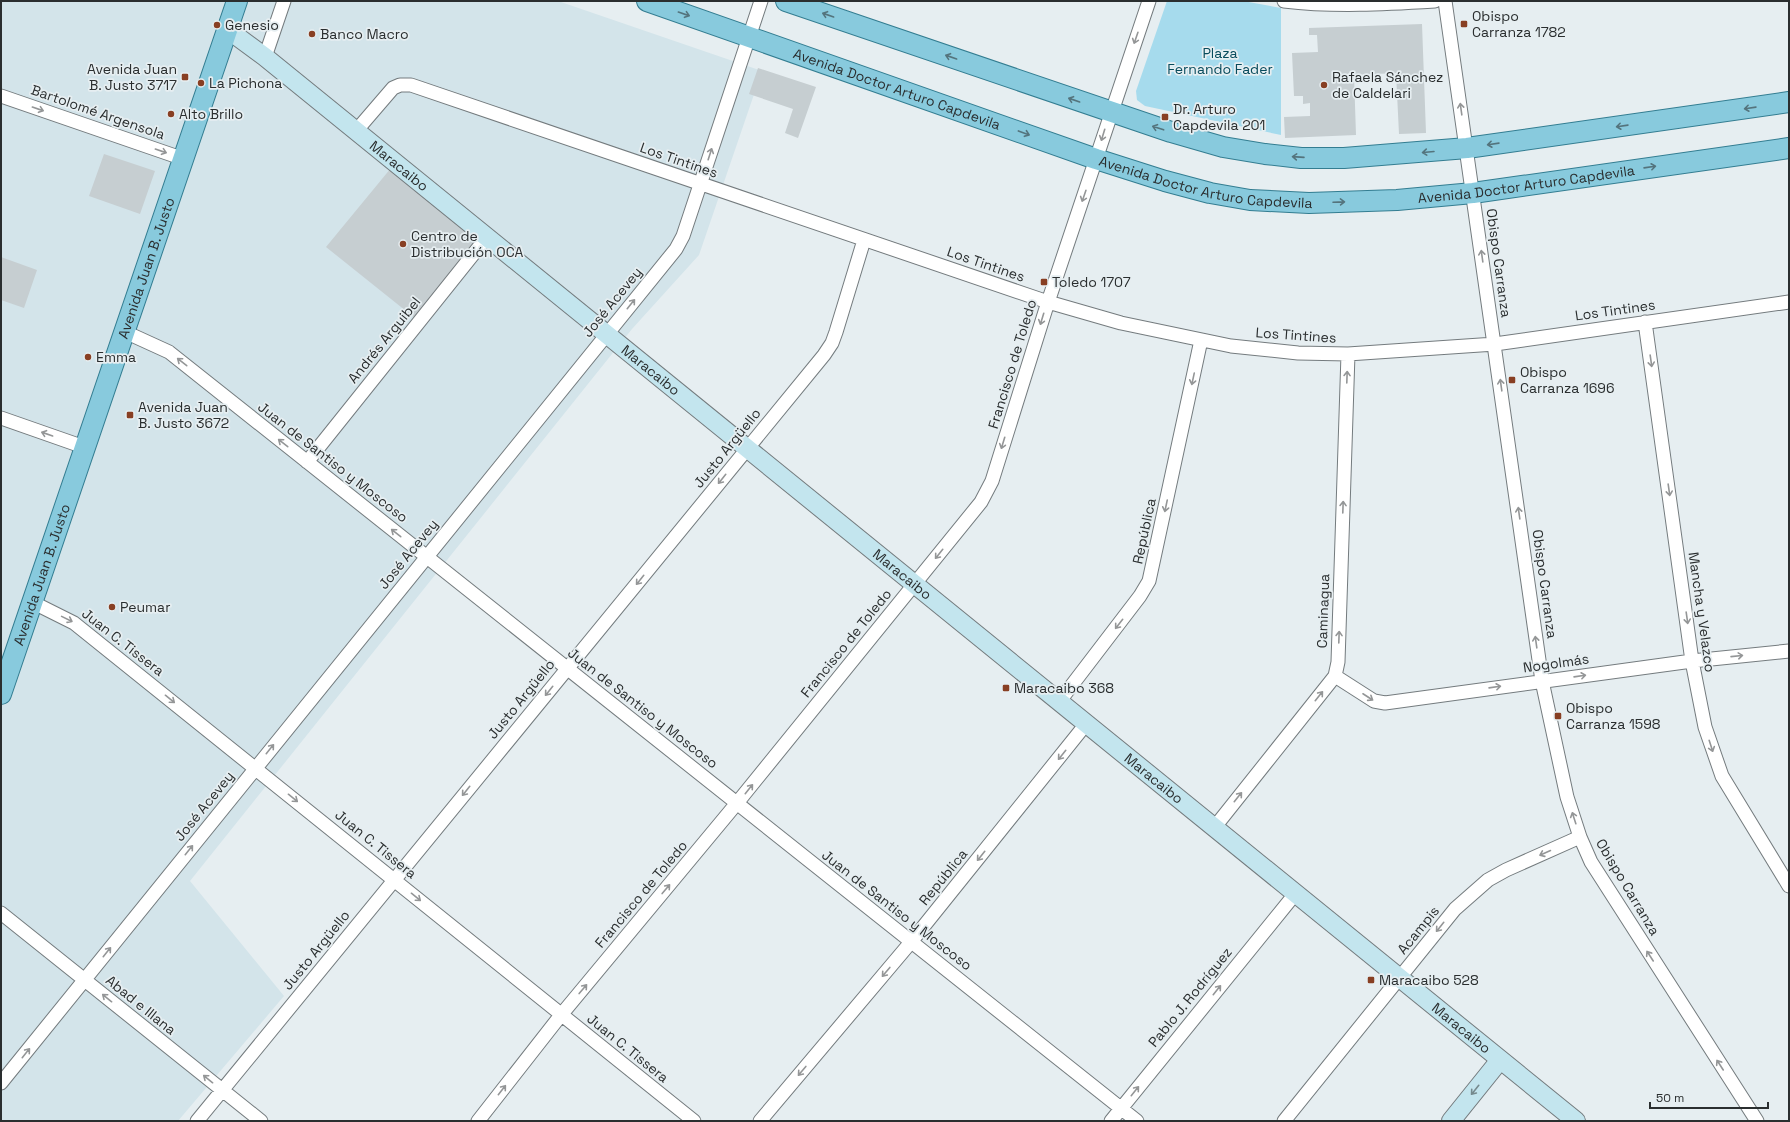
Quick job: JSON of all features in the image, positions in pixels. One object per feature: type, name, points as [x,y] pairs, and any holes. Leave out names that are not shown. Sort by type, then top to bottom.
[{"type":"main road","name":"Avenida Juan B. Justo","points":[[1,694],[123,331],[184,159],[237,1]]},
{"type":"main road","name":"Avenida Doctor Arturo Capdevila","points":[[647,1],[1096,159],[1202,191],[1250,200],[1309,203],[1397,200],[1473,193],[1789,148]]},
{"type":"main road","points":[[786,1],[1111,112],[1223,147],[1294,157],[1344,158],[1467,148],[1789,102]]},
{"type":"main road","name":"Maracaibo","points":[[227,29],[265,57],[1576,1121]]},
{"type":"main road","points":[[1450,1121],[1500,1060]]},
{"type":"street","points":[[265,57],[284,1]]},
{"type":"street","name":"José Acevey","points":[[1,1083],[676,249],[683,236],[761,1]]},
{"type":"street","name":"Francisco de Toledo","points":[[478,1121],[561,1015],[737,803],[981,502],[992,481],[1048,302],[1149,1]]},
{"type":"street","points":[[1284,1],[1358,4],[1435,1]]},
{"type":"street","name":"Obispo Carranza","points":[[1445,1],[1542,681],[1567,797],[1580,837],[1591,862],[1757,1121]]},
{"type":"street","name":"Los Tintines","points":[[356,131],[393,88],[400,85],[411,85],[700,185],[1048,302],[1121,323],[1231,346],[1298,353],[1348,354],[1495,344],[1789,302]]},
{"type":"street","name":"Bartolomé Argensola","points":[[1,96],[184,159]]},
{"type":"street","name":"Andrés Arguibel","points":[[307,462],[487,237]]},
{"type":"street","name":"Justo Argüello","points":[[197,1121],[824,355],[832,343],[864,240]]},
{"type":"street","name":"Mancha y Velazco","points":[[1645,322],[1692,661],[1705,727],[1722,776],[1789,886]]},
{"type":"street","name":"Juan de Santiso y Moscoso","points":[[123,331],[169,352],[1137,1121]]},
{"type":"street","name":"República","points":[[1059,702],[1140,596],[1149,581],[1201,340]]},
{"type":"street","name":"Caminagua","points":[[1214,828],[1335,676],[1338,662],[1348,354]]},
{"type":"street","points":[[1,418],[84,447]]},
{"type":"street","name":"Juan C. Tissera","points":[[32,602],[74,623],[694,1121]]},
{"type":"street","name":"Nogolmás","points":[[1335,676],[1374,701],[1385,703],[1692,661],[1789,651]]},
{"type":"street","name":"República","points":[[760,1121],[912,942],[1086,724]]},
{"type":"street","name":"Acampis","points":[[1284,1121],[1455,909],[1483,884],[1506,870],[1580,837]]},
{"type":"street","name":"Pablo J. Rodríguez","points":[[1111,1121],[1295,894]]},
{"type":"street","name":"Abad e Illana","points":[[1,913],[260,1121]]},
{"type":"shaded area","points":[[1,1],[558,1],[762,71],[699,255],[632,329],[190,881],[284,996],[178,1121],[1,1121]]},
{"type":"green space","name":"Plaza Fernando Fader","points":[[1167,1],[1243,1],[1281,8],[1281,135],[1145,106],[1137,100],[1136,91]]},
{"type":"building","name":"Rafaela Sánchez de Caldelari","points":[[1422,24],[1426,133],[1399,134],[1396,73],[1354,75],[1356,135],[1285,138],[1284,117],[1310,116],[1310,103],[1303,104],[1303,96],[1294,96],[1292,53],[1318,52],[1317,35],[1309,35],[1309,28]]},
{"type":"building","points":[[758,68],[816,87],[798,138],[785,133],[793,109],[749,94]]},
{"type":"building","points":[[104,154],[155,171],[140,214],[89,196]]},
{"type":"building","name":"Centro de Distribución OCA","points":[[391,168],[480,240],[416,319],[326,247]]},
{"type":"building","points":[[1,257],[37,270],[24,308],[1,300]]},
{"type":"place","name":"Obispo Carranza 1782","points":[[1464,24]]},
{"type":"place","name":"Genesio","points":[[217,25]]},
{"type":"place","name":"Banco Macro","points":[[312,34]]},
{"type":"place","name":"Avenida Juan B. Justo 3717","points":[[185,77]]},
{"type":"place","name":"La Pichona","points":[[201,83]]},
{"type":"place","name":"Rafaela Sánchez de Caldelari","points":[[1324,85]]},
{"type":"place","name":"Alto Brillo","points":[[171,114]]},
{"type":"place","name":"Dr. Arturo Capdevila 201","points":[[1165,117]]},
{"type":"place","name":"Centro de Distribución OCA","points":[[403,244]]},
{"type":"place","name":"Toledo 1707","points":[[1044,282]]},
{"type":"place","name":"Emma","points":[[88,357]]},
{"type":"place","name":"Obispo Carranza 1696","points":[[1512,380]]},
{"type":"place","name":"Avenida Juan B. Justo 3672","points":[[130,415]]},
{"type":"place","name":"Peumar","points":[[112,607]]},
{"type":"place","name":"Maracaibo 368","points":[[1006,688]]},
{"type":"place","name":"Obispo Carranza 1598","points":[[1558,716]]},
{"type":"place","name":"Maracaibo 528","points":[[1371,980]]}]
